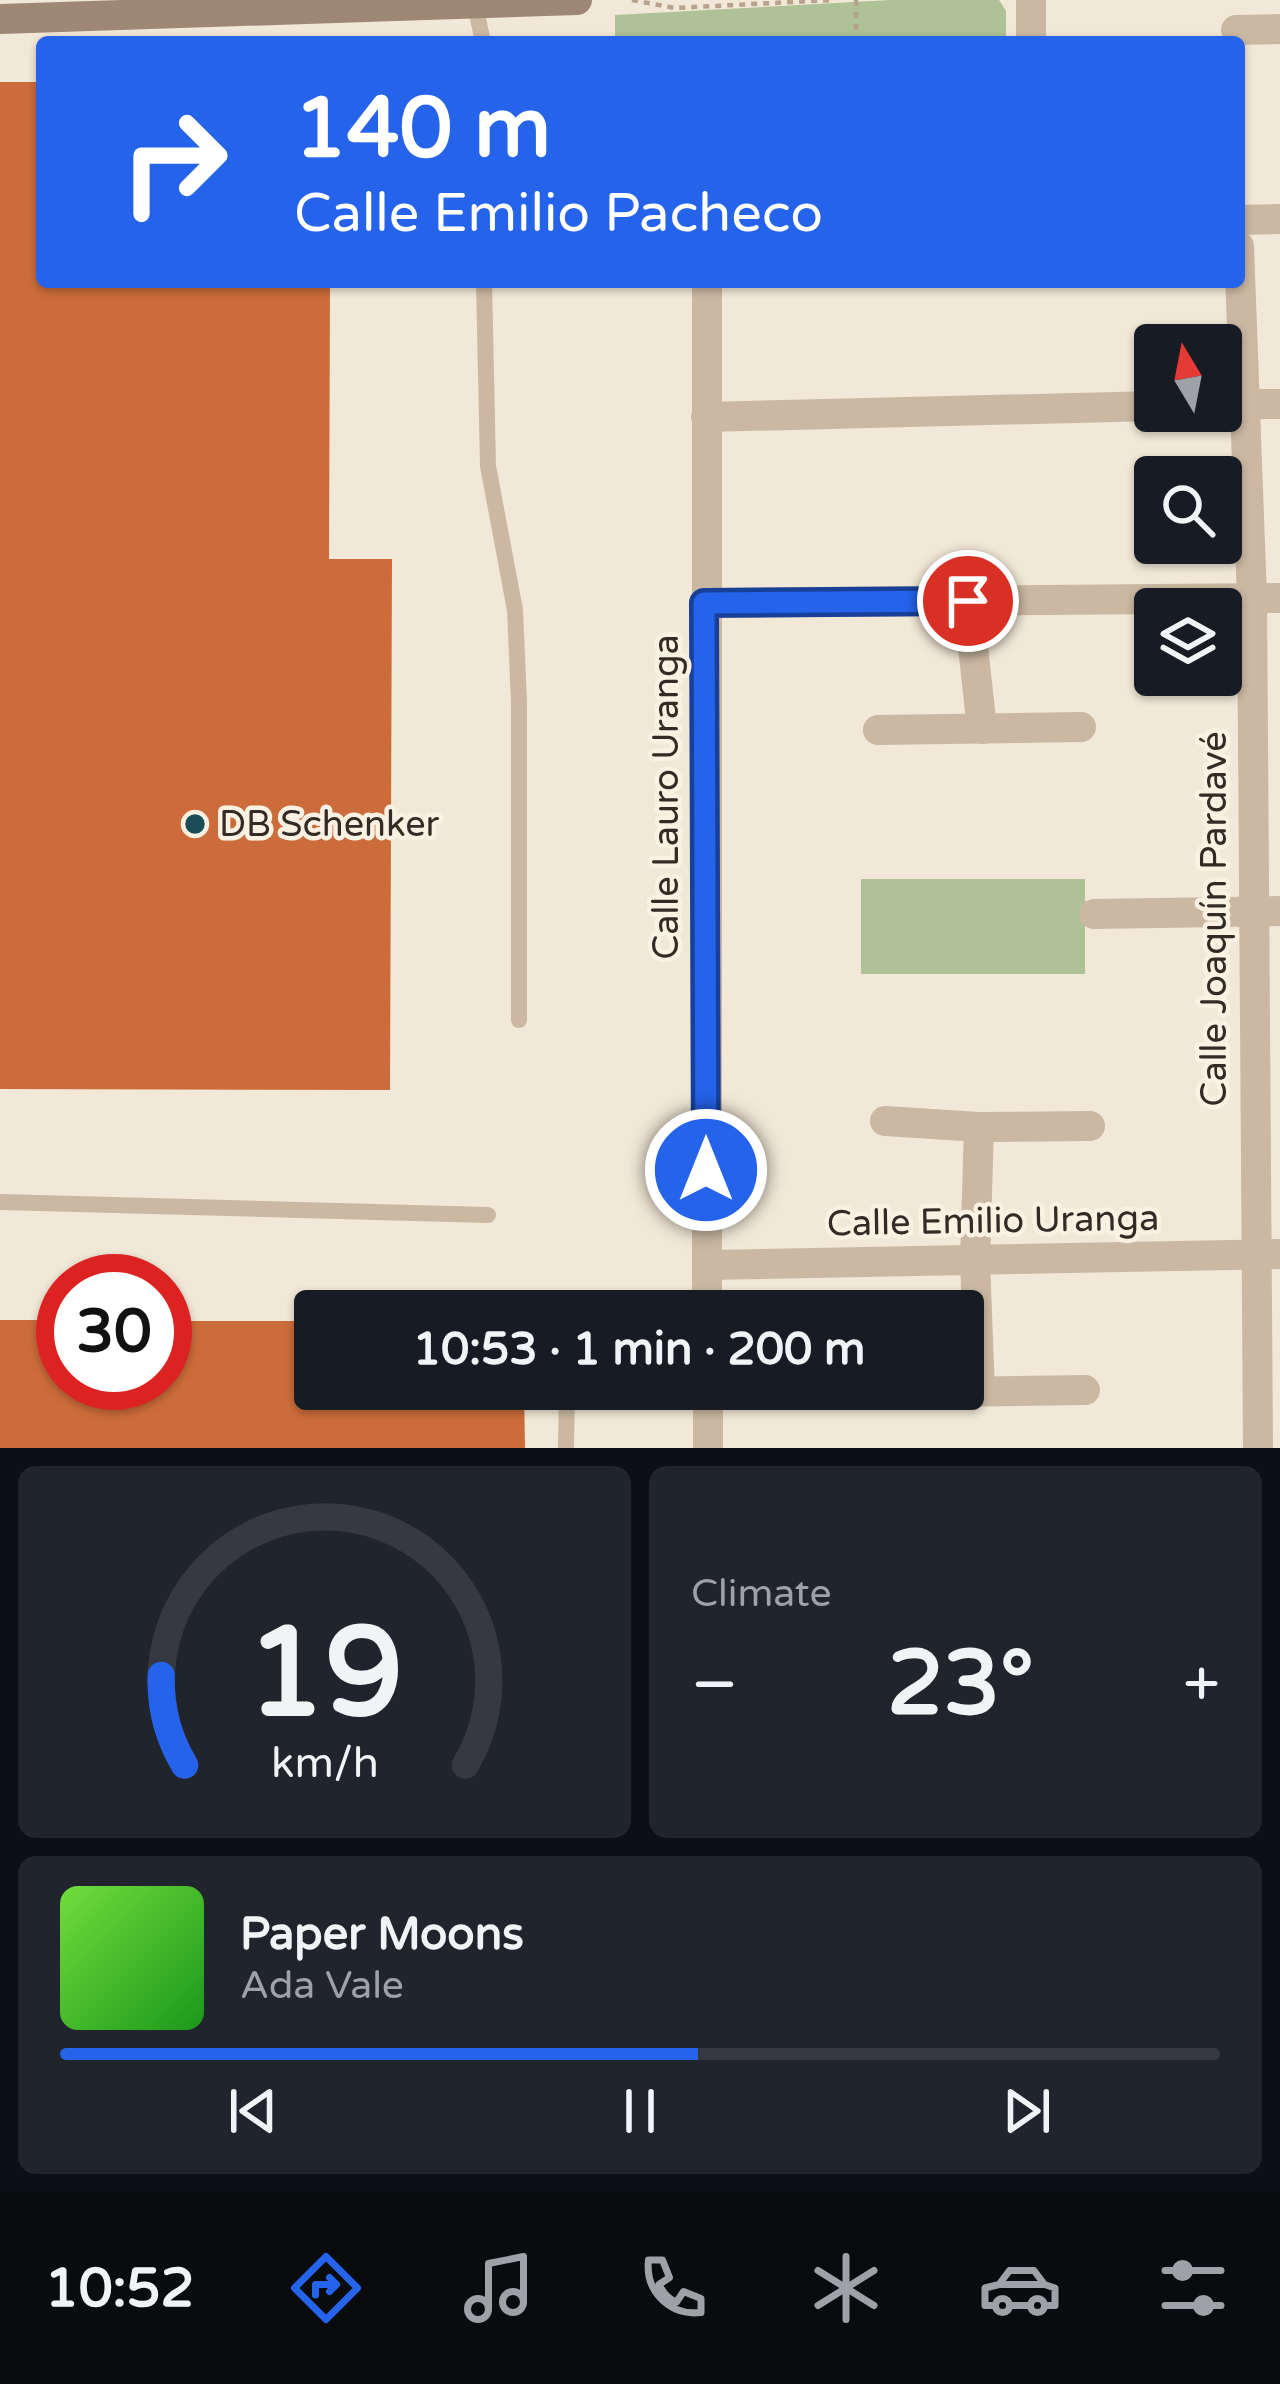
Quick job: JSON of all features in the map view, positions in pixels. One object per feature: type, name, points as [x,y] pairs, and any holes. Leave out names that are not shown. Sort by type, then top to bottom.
[{"type":"street","points":[[0,19],[575,0]]},
{"type":"street","points":[[1031,0],[1031,36]]},
{"type":"street","points":[[1236,24],[1280,29]]},
{"type":"street","points":[[1245,220],[1280,219]]},
{"type":"street","name":"Calle Lauro Uranga","points":[[707,288],[707,1290]]},
{"type":"street","name":"Calle Joaquín Pardavé","points":[[1236,324],[1237,288]]},
{"type":"street","points":[[1242,404],[1280,404]]},
{"type":"street","points":[[706,417],[1134,407]]},
{"type":"street","name":"Calle Joaquín Pardavé","points":[[1238,432],[1266,598],[1268,1254],[1258,1448]]},
{"type":"street","points":[[704,603],[1266,598]]},
{"type":"street","points":[[968,601],[982,729]]},
{"type":"street","points":[[878,730],[1081,727]]},
{"type":"street","points":[[1094,914],[1266,911]]},
{"type":"street","points":[[885,1121],[979,1127],[1090,1126]]},
{"type":"street","points":[[976,1290],[979,1127]]},
{"type":"street","name":"Calle Emilio Uranga","points":[[706,1264],[1268,1254]]},
{"type":"street","points":[[984,1390],[1085,1390]]},
{"type":"street","points":[[708,1410],[708,1448]]},
{"type":"lane","points":[[474,1],[482,36]]},
{"type":"lane","points":[[484,288],[488,466],[514,610],[517,656],[519,1020]]},
{"type":"lane","points":[[0,1202],[488,1215]]},
{"type":"lane","points":[[566,1448],[567,1410]]},
{"type":"path","points":[[632,0],[675,8],[832,0]]},
{"type":"path","points":[[856,0],[856,36]]},
{"type":"green space","points":[[891,0],[999,0],[1006,11],[1006,36],[615,36],[615,15]]},
{"type":"green space","points":[[861,879],[1085,879],[1085,974],[861,974]]},
{"type":"building","name":"DB Schenker","points":[[0,82],[36,82],[36,288],[330,288],[329,559],[392,559],[390,1090],[0,1089]]},
{"type":"building","points":[[0,1320],[36,1320],[36,1410],[192,1410],[192,1321],[294,1321],[294,1410],[524,1410],[525,1448],[0,1448]]},
{"type":"place","name":"DB Schenker","points":[[195,824]]},
{"type":"route","points":[[706,1170],[704,603],[968,601]]}]
